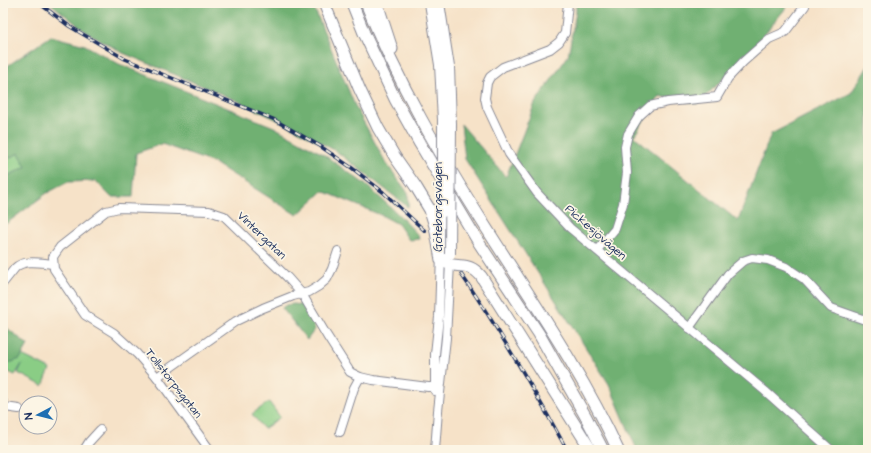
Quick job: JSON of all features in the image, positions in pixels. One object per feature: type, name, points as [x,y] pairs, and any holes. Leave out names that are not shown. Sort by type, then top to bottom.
[{"type":"highway","points":[[324,3],[359,88],[378,128],[430,210],[447,260]]},
{"type":"highway","points":[[352,3],[394,99],[478,243],[539,334],[603,450]]},
{"type":"highway","points":[[366,3],[380,38],[421,121],[487,229],[571,360],[598,409],[618,450]]},
{"type":"highway","points":[[377,3],[406,91]]},
{"type":"highway","points":[[442,246],[446,263],[447,260],[466,266],[476,271],[481,276],[591,450]]},
{"type":"main road","name":"Göteborgsvägen","points":[[430,3],[447,122],[447,260]]},
{"type":"main road","name":"Göteborgsvägen","points":[[439,3],[449,66],[442,246]]},
{"type":"street","name":"Pickesjövägen","points":[[568,3],[565,33],[559,42],[550,49],[503,67],[490,77],[487,83],[485,98],[487,107],[506,148],[522,174],[537,193],[570,228],[766,391],[831,450]]},
{"type":"street","points":[[597,250],[615,229],[620,215],[627,173],[625,147],[628,134],[639,116],[650,106],[668,102],[717,97],[728,78],[743,62],[769,39],[785,32],[805,6]]},
{"type":"street","name":"Vintergatan","points":[[53,264],[53,257],[60,247],[106,211],[114,208],[209,211],[224,216],[283,272],[302,294],[346,367],[350,372],[360,378]]},
{"type":"street","points":[[157,377],[236,321],[268,306],[309,292],[319,286],[327,279],[338,251]]},
{"type":"street","points":[[689,328],[728,274],[743,261],[752,258],[768,260],[786,267],[804,279],[832,308],[868,321]]},
{"type":"street","name":"Göteborgsvägen","points":[[438,411],[435,387],[435,354],[441,282],[447,260]]},
{"type":"street","name":"Göteborgsvägen","points":[[435,450],[443,366],[447,260]]},
{"type":"street","points":[[3,283],[16,267],[26,262],[53,264]]},
{"type":"street","name":"Tollstorpsgatan","points":[[53,264],[59,278],[85,315],[114,333],[137,354],[157,377],[210,450]]},
{"type":"street","points":[[340,432],[354,388],[360,378],[404,385],[435,387]]},
{"type":"street","points":[[3,402],[5,407],[18,410]]},
{"type":"street","points":[[84,450],[100,430]]},
{"type":"green space","points":[[50,3],[312,3],[356,108],[386,163],[408,193],[408,207],[336,151],[292,127],[236,100],[123,53],[85,31]]},
{"type":"green space","points":[[576,3],[790,3],[743,60],[697,104],[660,96],[634,136],[738,221],[771,134],[851,93],[868,66],[868,450],[637,450],[609,384],[465,159],[461,124],[506,177],[535,103],[568,56],[576,12]]},
{"type":"green space","points":[[51,36],[85,45],[119,64],[274,127],[323,154],[366,185],[398,214],[418,235],[419,239],[409,240],[398,224],[383,216],[323,191],[297,215],[216,164],[162,144],[136,153],[133,197],[111,197],[96,181],[68,182],[47,193],[3,226],[3,178],[26,167],[19,153],[3,161],[3,69]]},
{"type":"green space","points":[[19,153],[26,167],[3,178],[3,161]]},
{"type":"green space","points":[[286,305],[302,305],[308,313],[314,326],[315,329],[307,340],[282,308]]},
{"type":"green space","points":[[3,327],[7,328],[28,345],[20,359],[9,363],[3,360]]},
{"type":"green space","points":[[9,350],[50,369],[43,386],[18,373],[22,364],[15,375],[3,369],[3,351]]},
{"type":"green space","points":[[269,402],[280,417],[264,429],[252,414]]},
{"type":"railway","points":[[39,3],[69,26],[125,59],[273,119],[320,146],[383,192],[425,231]]},
{"type":"railway","points":[[461,274],[516,360],[567,450]]}]
